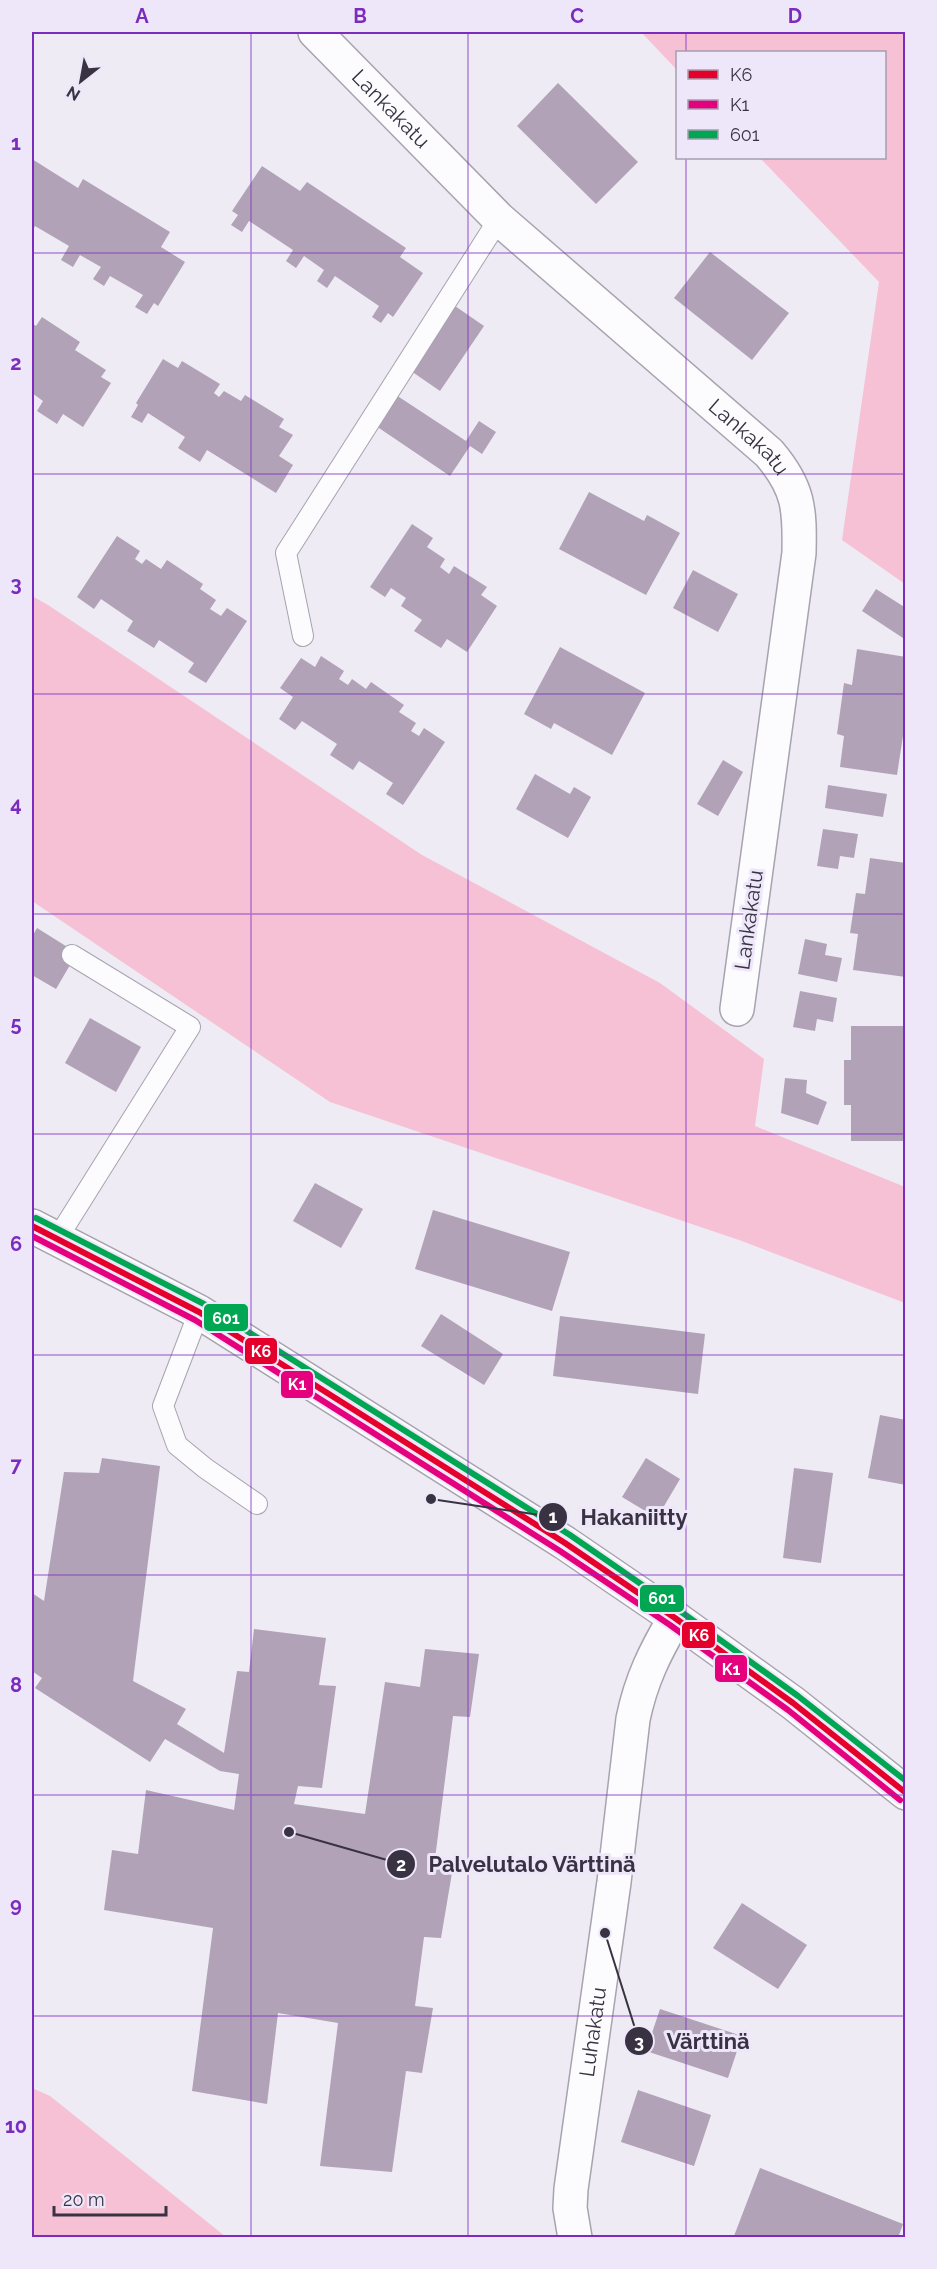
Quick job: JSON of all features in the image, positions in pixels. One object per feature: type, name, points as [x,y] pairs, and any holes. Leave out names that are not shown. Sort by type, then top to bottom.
[{"type":"street","name":"Lankakatu","points":[[315,32],[499,219],[751,437],[784,470],[794,490],[799,512],[799,553],[736,1009]]},
{"type":"street","points":[[44,1233],[199,1312],[565,1543],[793,1703],[906,1793]]},
{"type":"street","name":"Luhakatu","points":[[575,2238],[570,2208],[571,2189],[614,1882],[633,1719],[638,1695],[653,1656],[675,1618]]},
{"type":"lane","points":[[303,636],[286,554],[499,219]]},
{"type":"lane","points":[[44,1233],[190,1028],[72,955]]},
{"type":"lane","points":[[199,1312],[163,1406],[177,1445],[205,1468],[257,1504]]},
{"type":"shaded area","points":[[641,32],[905,32],[905,584],[842,540],[879,282],[761,159],[886,159],[886,51],[676,51],[676,69]]},
{"type":"shaded area","points":[[32,596],[422,855],[660,983],[764,1059],[755,1126],[905,1187],[905,1303],[739,1240],[330,1102],[32,901]]},
{"type":"shaded area","points":[[32,2088],[50,2096],[226,2237],[32,2237]]},
{"type":"building","points":[[558,83],[638,162],[596,204],[517,126]]},
{"type":"building","points":[[32,159],[78,188],[83,179],[170,232],[161,247],[185,262],[158,306],[154,303],[147,314],[135,307],[143,295],[110,276],[104,286],[93,279],[101,267],[80,255],[73,267],[61,260],[69,246],[35,226],[32,232]]},
{"type":"building","points":[[262,166],[300,191],[307,182],[406,248],[400,257],[423,273],[393,317],[388,313],[381,323],[372,317],[379,306],[335,276],[327,288],[317,281],[324,270],[304,256],[296,268],[286,261],[293,250],[249,221],[242,232],[231,225],[238,215],[232,211]]},
{"type":"building","points":[[710,252],[789,313],[752,360],[674,298]]},
{"type":"building","points":[[455,306],[484,326],[440,391],[411,371]]},
{"type":"building","points":[[42,317],[80,342],[75,350],[106,370],[101,377],[111,383],[83,427],[63,414],[57,424],[37,411],[43,401],[32,393],[32,323],[36,326]]},
{"type":"building","points":[[163,359],[178,368],[182,361],[220,384],[214,393],[219,397],[224,391],[241,401],[245,395],[284,419],[279,427],[293,435],[279,456],[293,465],[276,493],[207,450],[200,462],[178,448],[185,437],[148,413],[142,423],[131,417],[138,405],[136,403]]},
{"type":"building","points":[[396,395],[466,441],[479,421],[496,432],[482,454],[470,446],[450,476],[376,426]]},
{"type":"building","points":[[589,492],[644,521],[647,515],[680,533],[646,595],[559,549]]},
{"type":"building","points":[[412,524],[433,538],[427,547],[445,559],[440,567],[449,574],[454,566],[487,587],[481,595],[497,606],[467,652],[447,639],[441,648],[414,631],[422,620],[401,606],[406,598],[391,588],[385,597],[370,587]]},
{"type":"building","points":[[117,536],[140,551],[135,559],[142,564],[146,559],[161,569],[167,560],[203,584],[200,589],[216,600],[210,609],[221,616],[227,608],[247,621],[206,683],[188,672],[194,663],[159,640],[154,648],[127,631],[133,621],[101,599],[94,609],[77,597]]},
{"type":"building","points":[[693,570],[738,594],[718,632],[673,608]]},
{"type":"building","points":[[876,589],[906,608],[906,640],[862,611]]},
{"type":"building","points":[[560,647],[645,693],[612,755],[554,723],[551,729],[524,714]]},
{"type":"building","points":[[857,649],[906,657],[906,716],[897,775],[840,767],[844,736],[837,734],[844,683],[852,685]]},
{"type":"building","points":[[321,656],[344,671],[339,679],[348,685],[352,679],[366,689],[371,682],[404,705],[399,712],[416,723],[411,731],[419,736],[424,728],[445,742],[403,805],[386,794],[393,783],[359,761],[353,770],[330,755],[337,744],[302,721],[295,730],[279,719],[293,697],[280,688],[301,658],[315,667]]},
{"type":"building","points":[[723,760],[743,772],[718,816],[697,804]]},
{"type":"building","points":[[535,774],[570,794],[574,787],[591,797],[568,838],[516,809]]},
{"type":"building","points":[[828,785],[887,794],[883,817],[825,808]]},
{"type":"building","points":[[823,829],[858,834],[854,858],[840,856],[838,869],[817,866]]},
{"type":"building","points":[[870,858],[906,863],[906,977],[853,970],[858,934],[850,933],[856,893],[865,894]]},
{"type":"building","points":[[37,928],[77,953],[56,989],[32,975],[32,937]]},
{"type":"building","points":[[805,939],[827,944],[825,955],[842,958],[837,982],[798,974]]},
{"type":"building","points":[[800,991],[837,998],[833,1022],[817,1019],[815,1031],[793,1027]]},
{"type":"building","points":[[90,1018],[141,1047],[116,1092],[65,1063]]},
{"type":"building","points":[[851,1026],[906,1026],[906,1141],[851,1141],[851,1105],[844,1105],[844,1060],[851,1060]]},
{"type":"building","points":[[785,1078],[807,1080],[806,1093],[827,1102],[818,1125],[781,1113]]},
{"type":"building","points":[[315,1183],[363,1209],[341,1248],[293,1221]]},
{"type":"building","points":[[433,1210],[570,1252],[552,1311],[415,1269]]},
{"type":"building","points":[[441,1314],[503,1354],[484,1385],[421,1346]]},
{"type":"building","points":[[560,1316],[705,1334],[698,1394],[553,1376]]},
{"type":"building","points":[[880,1415],[906,1420],[906,1485],[868,1478]]},
{"type":"building","points":[[102,1458],[160,1466],[133,1681],[186,1709],[177,1724],[224,1753],[237,1671],[249,1672],[254,1629],[326,1638],[319,1685],[336,1686],[322,1788],[298,1786],[294,1804],[365,1814],[385,1682],[420,1687],[425,1649],[479,1654],[470,1717],[453,1716],[434,1867],[453,1867],[441,1938],[424,1937],[415,2006],[433,2008],[422,2073],[406,2071],[392,2172],[320,2166],[338,2023],[278,2013],[267,2104],[192,2091],[213,1928],[104,1910],[112,1850],[138,1854],[146,1790],[234,1810],[239,1774],[220,1771],[165,1739],[150,1762],[35,1688],[42,1678],[32,1671],[32,1593],[44,1601],[64,1472],[99,1473]]},
{"type":"building","points":[[646,1458],[680,1479],[657,1518],[622,1497]]},
{"type":"building","points":[[794,1468],[833,1473],[821,1563],[783,1558]]},
{"type":"building","points":[[742,1903],[807,1945],[778,1989],[713,1948]]},
{"type":"building","points":[[660,2009],[742,2036],[728,2078],[646,2051]]},
{"type":"building","points":[[638,2090],[711,2115],[694,2166],[621,2142]]},
{"type":"building","points":[[760,2168],[903,2224],[898,2238],[734,2236]]},
{"type":"transit line","name":"601","points":[[36,1218],[204,1304],[570,1535],[798,1696],[906,1781]]},
{"type":"transit line","name":"K6","points":[[32,1226],[199,1312],[565,1543],[793,1703],[906,1793]]},
{"type":"transit line","name":"K1","points":[[32,1236],[195,1320],[560,1551],[670,1625],[788,1710],[900,1800]]},
{"type":"place","name":"Hakaniitty","points":[[431,1499]]},
{"type":"place","name":"Palvelutalo Värttinä","points":[[289,1832]]},
{"type":"place","name":"Värttinä","points":[[605,1933]]}]
